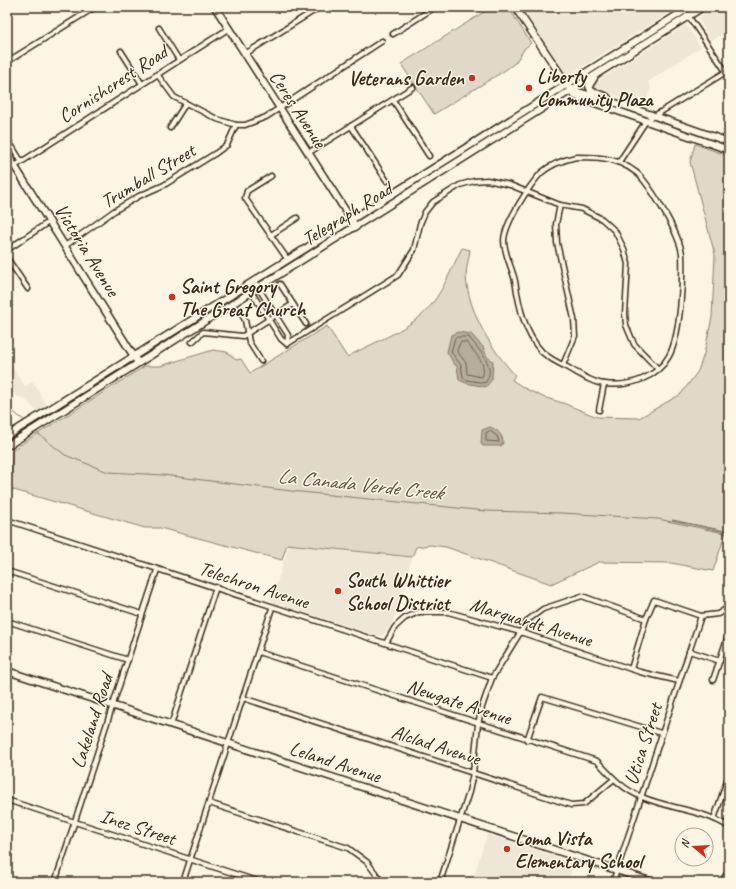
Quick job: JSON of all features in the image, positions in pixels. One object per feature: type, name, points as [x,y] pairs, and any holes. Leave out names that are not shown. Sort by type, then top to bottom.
[{"type":"main road","name":"Ceres Avenue","points":[[215,7],[356,227]]},
{"type":"main road","points":[[515,7],[565,84],[572,90],[575,96],[729,150]]},
{"type":"main road","name":"Telegraph Road","points":[[7,446],[703,7]]},
{"type":"main road","name":"Telegraph Road","points":[[7,436],[248,286],[565,84],[687,9]]},
{"type":"main road","points":[[598,74],[592,80],[590,89],[593,92],[607,97],[609,100]]},
{"type":"main road","points":[[572,90],[609,100],[729,142]]},
{"type":"main road","name":"Victoria Avenue","points":[[7,154],[138,363]]},
{"type":"main road","name":"Leland Avenue","points":[[7,671],[653,882]]},
{"type":"main road","points":[[722,882],[729,873]]},
{"type":"street","points":[[7,62],[94,7]]},
{"type":"street","points":[[245,54],[320,7]]},
{"type":"street","points":[[393,34],[435,7]]},
{"type":"street","points":[[687,9],[689,16],[729,76]]},
{"type":"street","points":[[159,28],[179,60]]},
{"type":"street","name":"Cornishcrest Road","points":[[15,166],[228,29]]},
{"type":"street","points":[[157,74],[174,97],[217,119],[236,125],[252,123],[279,109],[309,90],[323,78],[382,41]]},
{"type":"street","points":[[121,51],[142,84]]},
{"type":"street","points":[[619,162],[646,121],[727,71]]},
{"type":"street","points":[[308,153],[413,87]]},
{"type":"street","points":[[393,100],[429,156]]},
{"type":"street","points":[[170,128],[186,103]]},
{"type":"street","name":"Trumball Street","points":[[65,246],[114,210],[139,196],[164,185],[216,153],[227,145],[236,125]]},
{"type":"street","points":[[352,126],[387,181]]},
{"type":"street","points":[[7,138],[22,161]]},
{"type":"street","points":[[576,157],[593,157],[619,162],[636,173],[644,181],[666,214],[681,251],[682,268],[677,330],[669,356],[658,369],[635,382],[604,384],[563,365],[543,352],[533,340],[518,308],[514,279],[506,254],[504,242],[506,228],[510,218],[528,192],[541,173],[557,162],[576,157]]},
{"type":"street","points":[[271,176],[247,191],[245,198],[288,260]]},
{"type":"street","points":[[287,344],[398,275],[414,250],[420,224],[425,212],[433,202],[446,193],[474,181],[488,180],[510,185],[560,206],[582,209],[602,219],[615,231],[624,250],[628,264],[625,314],[626,325],[634,344],[658,369]]},
{"type":"street","points":[[560,206],[556,224],[557,243],[574,319],[575,336],[563,365]]},
{"type":"street","points":[[271,235],[297,218]]},
{"type":"street","points":[[7,250],[50,221]]},
{"type":"street","points":[[7,258],[28,290]]},
{"type":"street","points":[[254,281],[288,335],[287,344]]},
{"type":"street","points":[[280,284],[306,324]]},
{"type":"street","points":[[248,286],[281,339],[287,344]]},
{"type":"street","points":[[192,342],[203,332],[236,336],[248,334],[294,304]]},
{"type":"street","points":[[239,310],[245,320],[249,342],[261,361]]},
{"type":"street","points":[[599,410],[604,384]]},
{"type":"street","name":"Telechron Avenue","points":[[7,520],[157,570],[216,587],[272,608],[386,643],[492,678]]},
{"type":"street","points":[[7,570],[142,614]]},
{"type":"street","name":"Lakeland Road","points":[[55,882],[157,570]]},
{"type":"street","points":[[171,725],[216,587]]},
{"type":"street","points":[[440,882],[461,819],[473,773],[478,724],[492,678],[528,620],[543,609],[582,596],[646,619]]},
{"type":"street","points":[[630,669],[646,619],[654,600],[700,616],[718,614],[729,608]]},
{"type":"street","points":[[183,882],[272,608]]},
{"type":"street","name":"Marquardt Avenue","points":[[386,643],[395,627],[405,618],[419,612],[448,612],[520,632],[630,669],[679,681]]},
{"type":"street","name":"Utica Street","points":[[614,882],[700,616]]},
{"type":"street","points":[[7,621],[128,660]]},
{"type":"street","points":[[713,680],[729,633]]},
{"type":"street","points":[[689,651],[720,661]]},
{"type":"street","name":"Newgate Avenue","points":[[258,652],[527,740],[597,761],[624,788],[642,797],[714,819],[729,827]]},
{"type":"street","points":[[527,740],[542,697],[661,733]]},
{"type":"street","name":"Alclad Avenue","points":[[243,698],[571,805],[584,804],[614,779]]},
{"type":"street","points":[[714,819],[729,775]]},
{"type":"street","name":"Inez Street","points":[[7,800],[260,882]]},
{"type":"street","points":[[209,803],[348,848],[367,862],[382,882]]},
{"type":"shaded area","points":[[492,7],[508,7],[531,43],[525,48],[515,63],[434,114],[401,64]]},
{"type":"shaded area","points":[[522,7],[678,7],[568,76],[564,73]]},
{"type":"shaded area","points":[[714,7],[729,7],[729,36],[726,32],[711,41],[698,18]]},
{"type":"shaded area","points":[[686,25],[701,47],[648,82],[651,88],[644,106],[594,87],[596,82]]},
{"type":"shaded area","points":[[695,144],[729,156],[729,523],[713,571],[671,563],[599,562],[551,584],[446,547],[430,545],[416,547],[412,557],[287,544],[282,560],[160,528],[145,528],[7,488],[11,472],[12,450],[145,366],[160,366],[213,350],[227,352],[236,360],[241,359],[250,373],[327,326],[347,357],[408,325],[425,312],[446,282],[462,248],[470,250],[466,277],[468,290],[476,317],[498,354],[515,375],[512,380],[543,397],[563,403],[597,417],[639,418],[681,394],[698,371],[704,354],[712,317],[715,255],[690,162]]},
{"type":"shaded area","points":[[7,359],[25,386],[33,382],[47,406],[37,412],[26,400],[7,391]]},
{"type":"shaded area","name":"South Whittier School District","points":[[289,544],[412,558],[393,622],[384,635],[378,636],[271,601]]},
{"type":"shaded area","name":"Loma Vista Elementary School","points":[[487,834],[574,863],[568,882],[472,882]]},
{"type":"water","points":[[458,332],[471,334],[483,347],[487,357],[493,361],[492,379],[486,387],[459,380],[457,366],[454,364],[447,352],[451,335]]},
{"type":"water","points":[[490,427],[498,431],[501,435],[503,443],[501,446],[483,446],[481,444],[482,430]]},
{"type":"water","points":[[672,520],[726,531],[725,532]]},
{"type":"waterway","name":"La Canada Verde Creek","points":[[7,407],[25,421]]},
{"type":"waterway","name":"La Canada Verde Creek","points":[[36,432],[65,455],[108,472],[163,475],[291,491],[486,511],[562,513],[658,519],[729,534]]},
{"type":"place","name":"Veterans Garden","points":[[472,78]]},
{"type":"place","name":"Liberty Community Plaza","points":[[529,88]]},
{"type":"place","name":"Saint Gregory The Great Church","points":[[172,297]]},
{"type":"place","name":"South Whittier School District","points":[[338,591]]},
{"type":"place","name":"Loma Vista Elementary School","points":[[507,849]]}]
